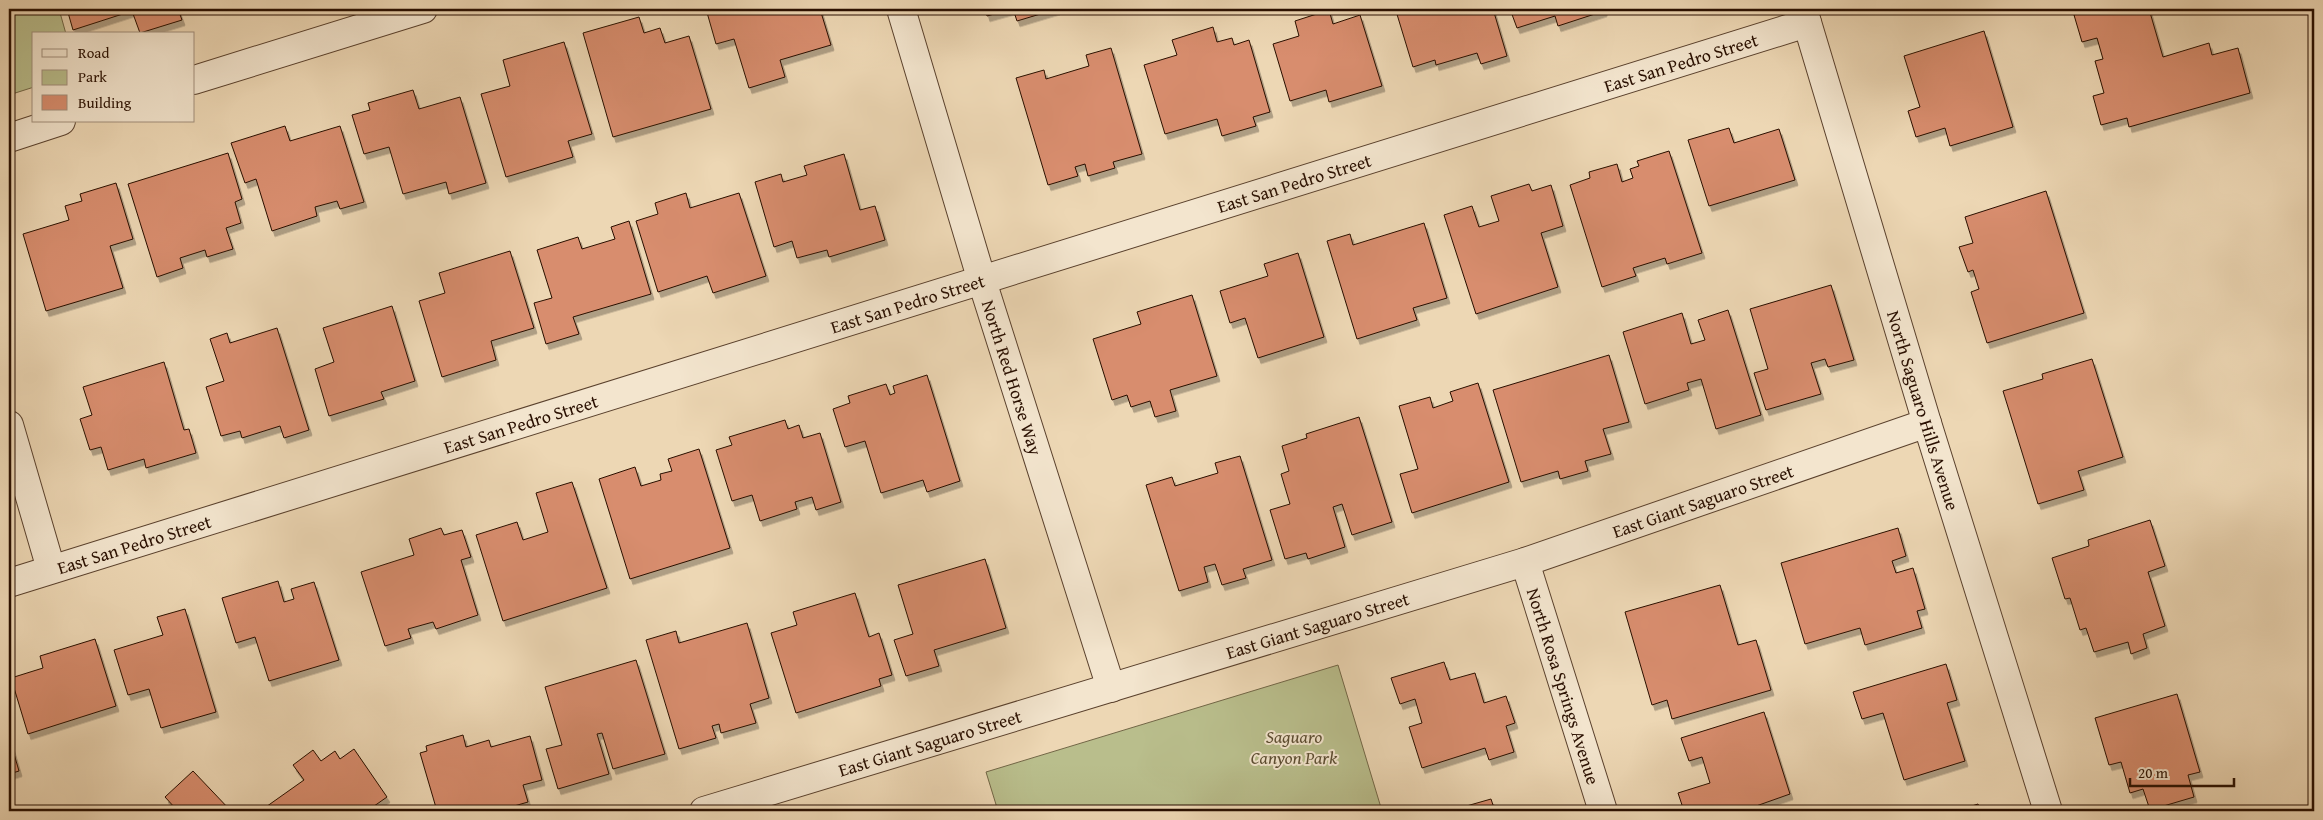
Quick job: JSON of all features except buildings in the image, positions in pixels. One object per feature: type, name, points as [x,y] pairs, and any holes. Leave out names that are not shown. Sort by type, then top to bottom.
[{"type":"street","points":[[195,80],[423,9]]},
{"type":"street","name":"North Red Horse Way","points":[[901,9],[982,281],[1111,688]]},
{"type":"street","name":"East San Pedro Street","points":[[9,583],[982,281],[1805,16]]},
{"type":"street","name":"North Saguaro Hills Avenue","points":[[1805,16],[1926,423],[2048,811]]},
{"type":"street","points":[[9,138],[58,122]]},
{"type":"street","name":"East Giant Saguaro Street","points":[[704,811],[760,803],[1111,688],[1525,562],[1926,423]]},
{"type":"street","points":[[9,425],[51,569]]},
{"type":"street","name":"North Rosa Springs Avenue","points":[[1525,562],[1603,811]]},
{"type":"green space","points":[[9,9],[59,9],[65,32],[32,32],[32,88],[9,95]]},
{"type":"green space","name":"Saguaro Canyon Park","points":[[1338,665],[1382,811],[998,811],[986,772]]}]
